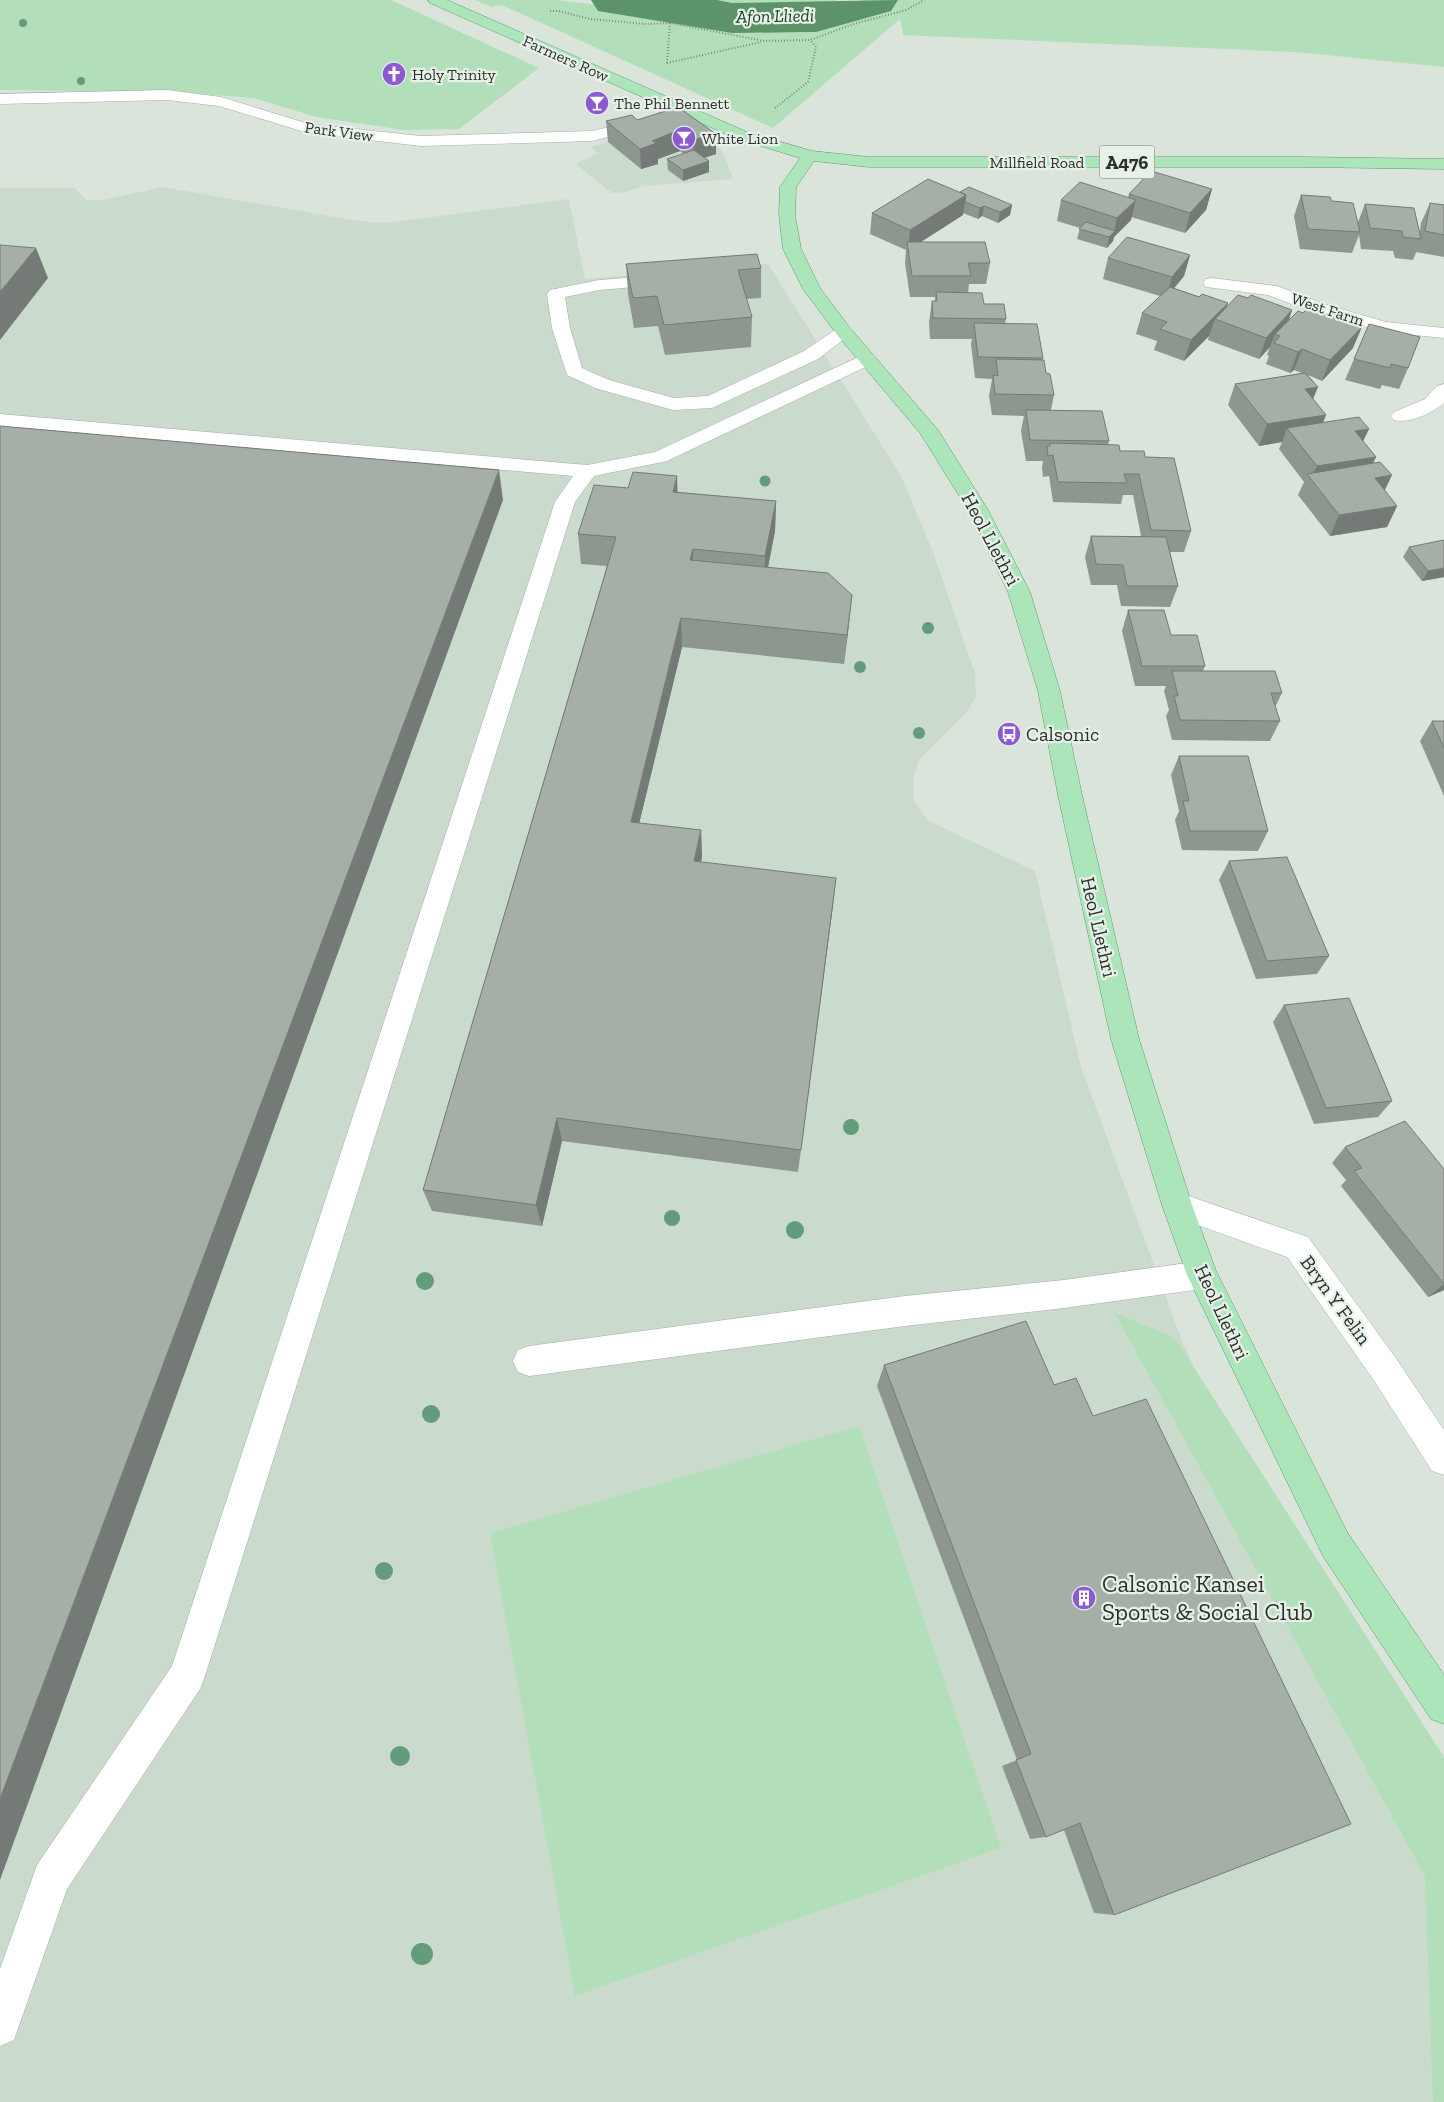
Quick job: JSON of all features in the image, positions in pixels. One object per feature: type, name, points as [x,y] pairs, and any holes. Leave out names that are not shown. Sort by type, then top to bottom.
[{"type":"main road","name":"Farmers Row","points":[[435,0],[741,135],[810,156]]},
{"type":"main road","name":"Millfield Road","points":[[810,156],[868,162],[1303,162],[1444,164]]},
{"type":"main road","name":"Heol Llethri","points":[[810,156],[788,187],[787,215],[792,249],[812,289],[844,332],[928,430],[978,510],[1019,592],[1049,692],[1070,795],[1125,1039],[1177,1205],[1202,1275],[1335,1544],[1444,1706]]},
{"type":"street","name":"Park View","points":[[0,98],[167,95],[221,102],[308,128],[421,141],[592,136],[640,126],[676,107]]},
{"type":"street","points":[[684,279],[599,284],[556,294],[561,328],[574,371],[602,384],[673,404],[712,402],[812,355],[844,332]]},
{"type":"street","name":"West Farm","points":[[1212,284],[1271,290],[1320,309],[1385,327],[1444,333]]},
{"type":"street","points":[[0,420],[587,471],[660,457],[867,359]]},
{"type":"street","points":[[1400,416],[1416,411],[1441,397],[1444,390]]},
{"type":"street","points":[[0,2026],[51,1879],[187,1676],[562,511],[565,502],[587,471]]},
{"type":"street","name":"Bryn Y Felin","points":[[1177,1205],[1297,1246],[1384,1368],[1444,1460]]},
{"type":"street","points":[[529,1361],[905,1311],[1064,1294],[1202,1275]]},
{"type":"path","points":[[670,22],[667,63],[764,41],[810,40],[854,24],[906,10],[924,0]]},
{"type":"path","points":[[489,23],[516,12],[559,11],[590,19],[646,24],[670,22],[764,41]]},
{"type":"path","points":[[741,135],[808,82],[816,46],[810,40]]},
{"type":"shaded area","points":[[633,135],[715,143],[723,153],[733,179],[644,186],[626,192],[612,193],[576,164],[598,153],[591,147]]},
{"type":"shaded area","points":[[162,187],[353,220],[385,223],[569,199],[585,279],[768,264],[901,476],[933,552],[975,673],[976,697],[966,713],[919,760],[913,778],[914,801],[927,820],[1035,871],[1081,1067],[1182,1341],[1243,1473],[1444,1817],[1444,2102],[0,2102],[0,188],[75,188],[86,200],[103,200]]},
{"type":"green space","points":[[0,0],[391,0],[539,68],[459,129],[404,130],[316,117],[254,98],[171,92],[0,90]]},
{"type":"green space","points":[[475,0],[555,0],[684,15],[748,32],[802,33],[874,10],[862,0],[1444,0],[1444,67],[1296,52],[903,35],[900,19],[773,128],[502,5],[492,7]]},
{"type":"green space","points":[[671,0],[838,0],[794,9],[754,11],[735,10]]},
{"type":"green space","points":[[1114,1312],[1175,1338],[1444,1757],[1444,2102],[1433,2102],[1425,1876]]},
{"type":"green space","points":[[859,1426],[1001,1848],[575,1996],[490,1533]]},
{"type":"building","points":[[678,107],[716,134],[693,140],[679,130],[652,141],[657,143],[640,149],[606,121],[632,115],[637,120]]},
{"type":"building","points":[[694,150],[709,161],[683,170],[667,159]]},
{"type":"building","points":[[1151,171],[1212,189],[1190,213],[1129,194]]},
{"type":"building","points":[[928,179],[966,195],[910,230],[872,213]]},
{"type":"building","points":[[1080,182],[1136,200],[1117,218],[1061,200]]},
{"type":"building","points":[[969,187],[1012,205],[1000,212],[984,206],[980,208],[965,202],[966,195],[960,192]]},
{"type":"building","points":[[1301,195],[1330,197],[1332,201],[1353,203],[1360,232],[1308,229]]},
{"type":"building","points":[[1430,203],[1444,205],[1444,235],[1425,231]]},
{"type":"building","points":[[1365,204],[1414,208],[1421,239],[1403,237],[1402,231],[1370,228]]},
{"type":"building","points":[[1086,222],[1115,231],[1109,237],[1079,229]]},
{"type":"building","points":[[1127,237],[1190,255],[1172,277],[1108,258]]},
{"type":"building","points":[[907,242],[985,242],[990,263],[968,263],[971,276],[912,276]]},
{"type":"building","points":[[0,245],[36,248],[0,292]]},
{"type":"building","points":[[757,254],[761,268],[738,270],[752,317],[664,325],[657,296],[633,298],[626,264]]},
{"type":"building","points":[[1170,287],[1199,297],[1202,294],[1228,303],[1191,340],[1160,329],[1167,322],[1142,313]]},
{"type":"building","points":[[936,292],[982,293],[984,304],[1004,304],[1006,319],[933,318],[932,301],[937,301]]},
{"type":"building","points":[[1238,295],[1248,298],[1251,295],[1292,310],[1266,338],[1215,319]]},
{"type":"building","points":[[1308,308],[1362,327],[1330,360],[1302,349],[1298,352],[1274,343],[1280,336],[1275,334],[1298,311],[1303,313]]},
{"type":"building","points":[[974,323],[1037,324],[1043,358],[978,357]]},
{"type":"building","points":[[1369,324],[1420,337],[1408,368],[1391,364],[1390,368],[1354,359]]},
{"type":"building","points":[[996,359],[1044,360],[1046,373],[1050,374],[1054,395],[995,394],[993,375],[998,376]]},
{"type":"building","points":[[1305,373],[1318,387],[1305,389],[1326,415],[1267,424],[1235,384]]},
{"type":"building","points":[[1026,410],[1102,411],[1109,441],[1030,440]]},
{"type":"building","points":[[1359,417],[1369,429],[1355,431],[1376,457],[1317,466],[1287,428]]},
{"type":"building","points":[[0,426],[499,470],[0,1799]]},
{"type":"building","points":[[1050,443],[1119,445],[1120,451],[1144,451],[1145,457],[1174,458],[1191,531],[1151,530],[1139,474],[1124,474],[1127,483],[1058,482],[1053,455],[1048,456],[1047,446],[1050,446]]},
{"type":"building","points":[[1380,462],[1392,475],[1375,478],[1397,506],[1339,515],[1307,474]]},
{"type":"building","points":[[633,472],[677,476],[673,492],[776,501],[765,556],[693,549],[690,560],[828,573],[852,595],[847,635],[681,618],[631,822],[701,830],[694,861],[836,878],[801,1150],[557,1118],[536,1205],[423,1190],[616,537],[578,534],[594,485],[628,488]]},
{"type":"building","points":[[1091,536],[1166,537],[1178,586],[1127,586],[1123,565],[1096,564]]},
{"type":"building","points":[[1444,540],[1444,568],[1428,571],[1409,547]]},
{"type":"building","points":[[1128,610],[1164,610],[1171,635],[1197,635],[1205,666],[1142,666]]},
{"type":"building","points":[[1172,671],[1275,671],[1282,693],[1271,693],[1280,721],[1180,720],[1174,696],[1178,696]]},
{"type":"building","points":[[1432,721],[1444,721],[1444,748]]},
{"type":"building","points":[[1179,756],[1248,756],[1268,831],[1190,831],[1183,801],[1189,801]]},
{"type":"building","points":[[1287,857],[1329,956],[1267,961],[1229,861]]},
{"type":"building","points":[[1349,998],[1392,1101],[1326,1108],[1284,1005]]},
{"type":"building","points":[[1405,1121],[1444,1169],[1444,1284],[1354,1171],[1362,1168],[1345,1147]]},
{"type":"building","name":"Calsonic Kansei Sports & Social Club","points":[[1026,1321],[1054,1385],[1076,1378],[1093,1416],[1146,1399],[1351,1824],[1114,1915],[1080,1823],[1046,1837],[1016,1760],[1031,1754],[884,1365]]},
{"type":"waterway","name":"Afon Lliedi","points":[[616,0],[671,7],[732,18],[816,17],[873,0]]},
{"type":"place","name":"Holy Trinity","points":[[394,74]]},
{"type":"place","name":"The Phil Bennett","points":[[597,103]]},
{"type":"place","name":"White Lion","points":[[684,138]]},
{"type":"place","name":"Calsonic","points":[[1009,734]]},
{"type":"place","name":"Calsonic Kansei Sports & Social Club","points":[[1084,1598]]}]
